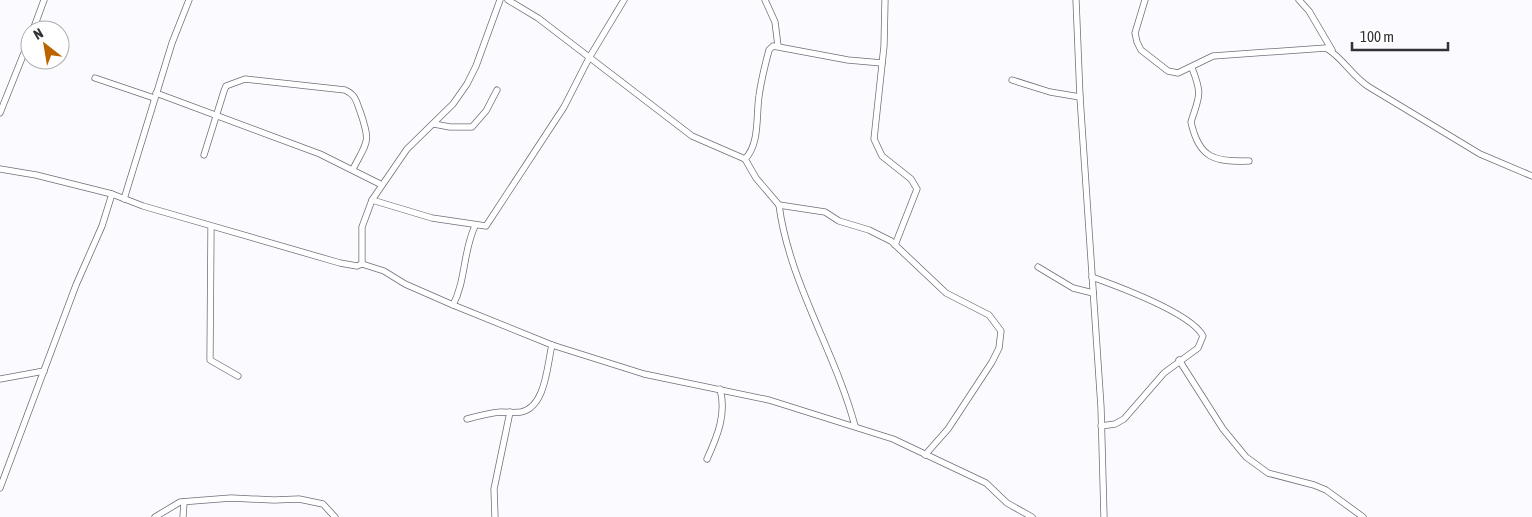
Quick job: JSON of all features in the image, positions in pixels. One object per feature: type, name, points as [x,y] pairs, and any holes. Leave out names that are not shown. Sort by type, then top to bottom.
[{"type":"street","points":[[37,20],[44,0]]},
{"type":"street","points":[[124,198],[155,95],[189,0]]},
{"type":"street","points":[[362,264],[362,227],[372,200],[408,149],[434,124],[467,84],[476,66],[500,0]]},
{"type":"street","points":[[508,0],[538,18],[692,136],[745,159],[756,178],[779,206],[784,232],[802,291],[833,358],[855,426]]},
{"type":"street","points":[[372,200],[432,218],[486,226],[564,107],[589,58],[624,0]]},
{"type":"street","points":[[765,0],[775,22],[778,46]]},
{"type":"street","points":[[885,0],[882,63],[874,139],[876,148],[882,156],[911,179],[917,189],[895,245]]},
{"type":"street","points":[[1076,0],[1080,97],[1101,426],[1104,517]]},
{"type":"street","points":[[1145,0],[1135,33],[1141,50],[1168,71],[1178,73],[1192,68],[1213,56],[1236,53],[1258,54],[1326,48],[1333,52]]},
{"type":"street","points":[[1299,0],[1309,11],[1333,52],[1358,80],[1480,154],[1532,176]]},
{"type":"street","points":[[745,159],[750,154],[753,144],[759,96],[769,50],[773,46],[848,60],[882,63]]},
{"type":"street","points":[[0,113],[20,63]]},
{"type":"street","points":[[1192,68],[1199,96],[1199,104],[1191,122],[1198,142],[1212,158],[1220,161],[1248,161]]},
{"type":"street","points":[[95,78],[216,114],[353,169],[382,184]]},
{"type":"street","points":[[204,155],[226,86],[245,79],[346,90],[355,96],[368,132],[364,147],[353,169]]},
{"type":"street","points":[[1012,80],[1050,92],[1080,97]]},
{"type":"street","points":[[434,124],[450,127],[472,127],[486,110],[497,90]]},
{"type":"street","points":[[0,169],[36,175],[112,194],[212,227],[340,263],[357,266],[362,264],[384,271],[405,284],[552,345],[644,374],[769,400],[855,426],[893,439],[986,483],[1007,503],[1032,517]]},
{"type":"street","points":[[0,488],[76,285],[102,226],[112,194]]},
{"type":"street","points":[[779,206],[825,212],[839,221],[869,230],[895,245],[946,292],[989,315],[1001,331],[999,348],[992,362],[948,429],[925,454]]},
{"type":"street","points":[[453,305],[459,293],[468,247],[476,226]]},
{"type":"street","points":[[212,227],[210,360],[238,376]]},
{"type":"street","points":[[1038,267],[1073,288],[1093,293]]},
{"type":"street","points":[[1092,277],[1161,306],[1201,332],[1203,340],[1198,348],[1179,360],[1153,384],[1124,419],[1115,424],[1101,426]]},
{"type":"street","points":[[467,419],[491,413],[524,411],[539,397],[552,345]]},
{"type":"street","points":[[1179,360],[1223,430],[1246,457],[1268,473],[1326,490],[1363,517]]},
{"type":"street","points":[[0,379],[44,371]]},
{"type":"street","points":[[707,459],[717,438],[721,421],[723,401],[720,389]]},
{"type":"street","points":[[495,517],[494,490],[510,412]]},
{"type":"street","points":[[155,517],[184,502],[231,498],[299,499],[323,504],[335,517]]},
{"type":"street","points":[[182,517],[184,502]]}]
